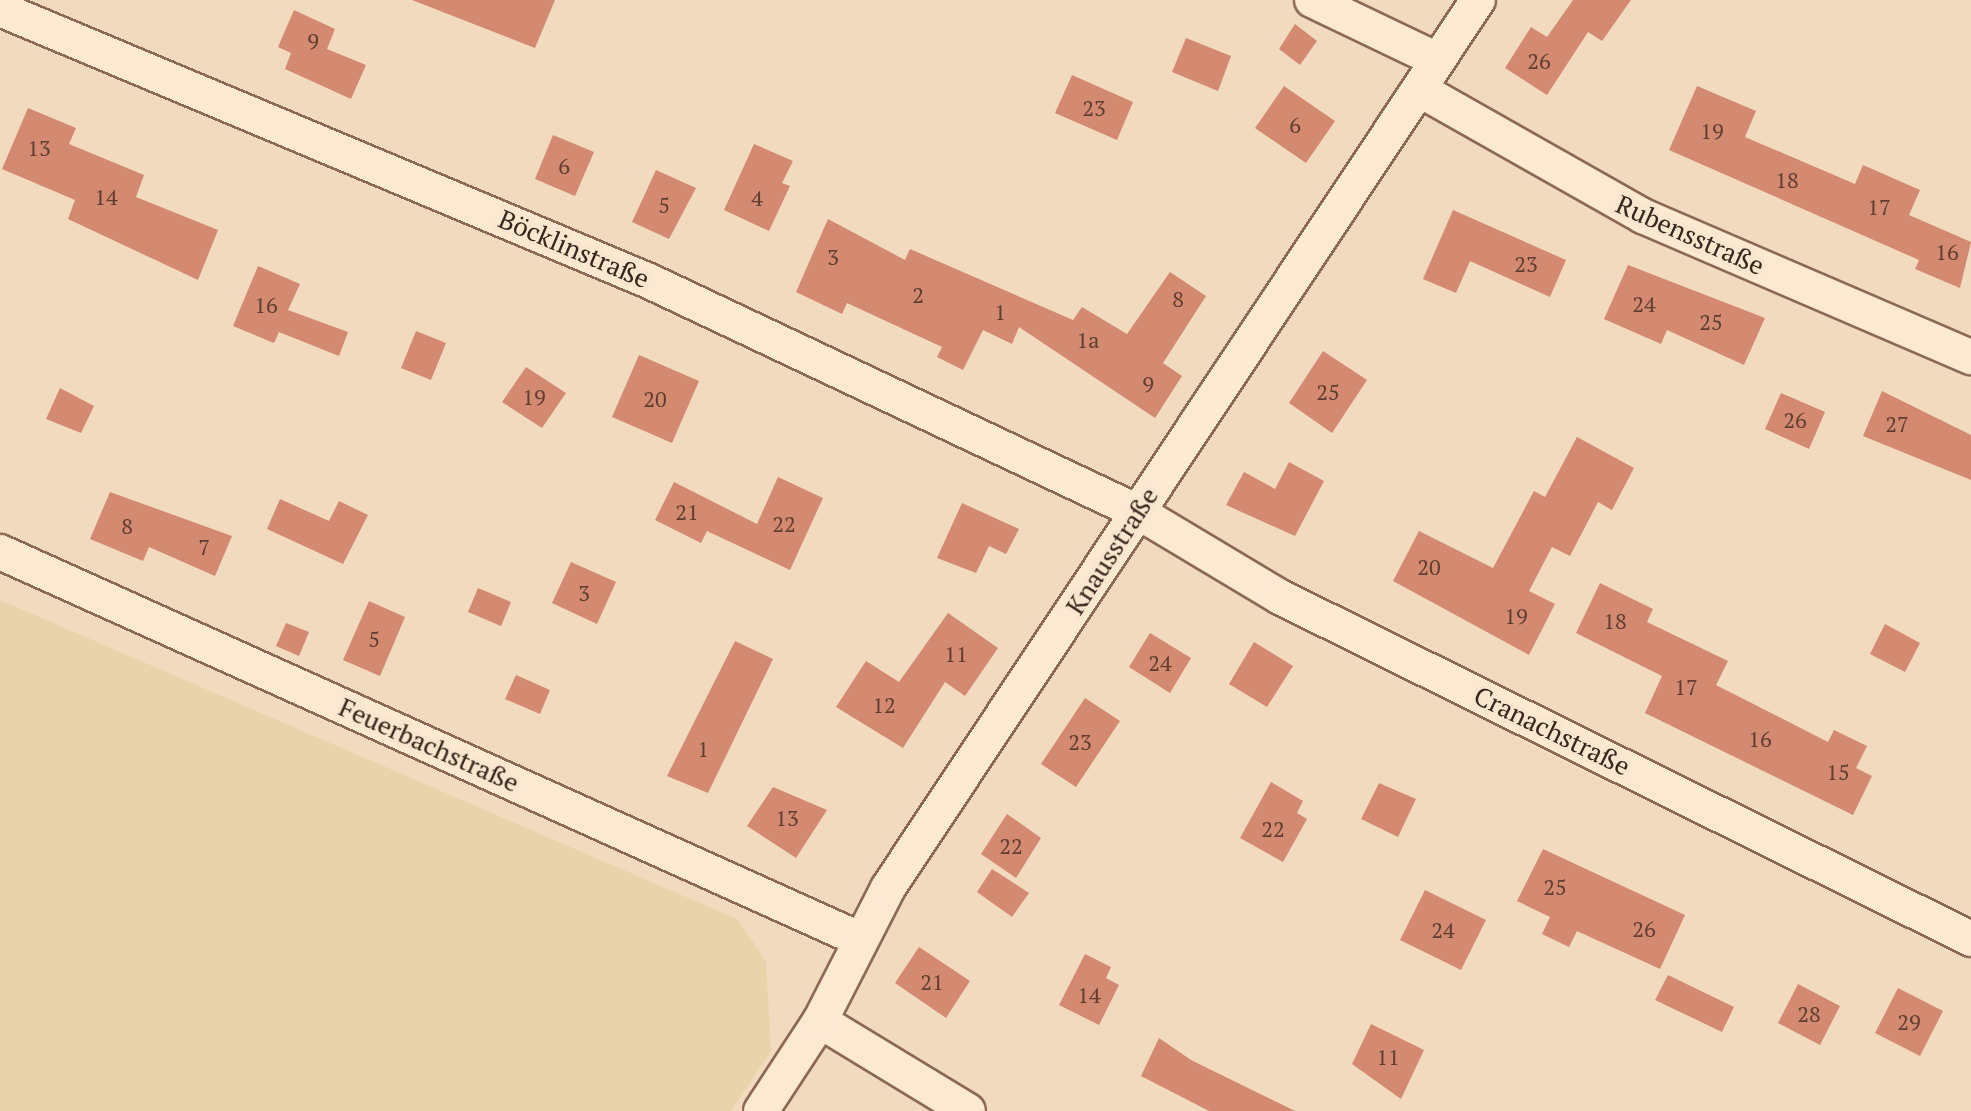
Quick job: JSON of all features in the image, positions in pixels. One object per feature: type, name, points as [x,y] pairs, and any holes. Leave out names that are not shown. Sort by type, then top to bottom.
[{"type":"street","points":[[1312,0],[1437,60]]},
{"type":"street","name":"Knausstraße","points":[[761,1111],[820,1021],[857,938],[1138,512],[1422,91],[1437,60],[1478,0]]},
{"type":"street","name":"Böcklinstraße","points":[[0,9],[649,281],[1138,512]]},
{"type":"street","name":"Rubensstraße","points":[[1422,91],[1643,216],[1971,357]]},
{"type":"street","name":"Cranachstraße","points":[[1138,512],[1280,597],[1971,939]]},
{"type":"street","name":"Feuerbachstraße","points":[[0,552],[857,938]]},
{"type":"street","points":[[820,1021],[968,1111]]},
{"type":"shaded area","points":[[0,600],[737,919],[766,961],[771,1051],[731,1111],[0,1111]]},
{"type":"building","points":[[412,0],[555,0],[535,48]]},
{"type":"building","points":[[1573,0],[1631,0],[1602,41],[1588,32],[1547,95],[1505,68],[1531,27],[1547,37]]},
{"type":"building","points":[[294,10],[335,29],[327,49],[366,65],[351,99],[285,69],[291,53],[278,47]]},
{"type":"building","points":[[1295,24],[1317,41],[1300,65],[1279,49]]},
{"type":"building","points":[[1186,38],[1231,56],[1218,91],[1172,72]]},
{"type":"building","points":[[1072,75],[1133,102],[1117,140],[1055,113]]},
{"type":"building","points":[[1284,86],[1335,121],[1306,163],[1255,128]]},
{"type":"building","points":[[1697,86],[1756,111],[1745,137],[1855,184],[1863,165],[1920,190],[1909,215],[1971,242],[1960,288],[1915,269],[1919,260],[1669,150]]},
{"type":"building","points":[[28,108],[76,128],[69,144],[144,175],[136,197],[218,230],[198,280],[68,219],[75,200],[2,169]]},
{"type":"building","points":[[553,135],[594,152],[575,196],[535,179]]},
{"type":"building","points":[[754,144],[793,161],[782,183],[790,186],[769,231],[724,210]]},
{"type":"building","points":[[656,170],[696,188],[669,239],[632,222]]},
{"type":"building","points":[[1453,210],[1566,260],[1550,297],[1470,261],[1456,293],[1423,279]]},
{"type":"building","points":[[828,219],[905,260],[910,249],[1073,320],[1082,307],[1127,334],[1170,272],[1206,296],[1163,363],[1182,376],[1155,418],[1019,327],[1012,344],[983,330],[963,370],[937,357],[942,347],[847,303],[842,314],[796,292]]},
{"type":"building","points":[[1628,265],[1765,318],[1744,365],[1667,330],[1661,344],[1604,319]]},
{"type":"building","points":[[258,266],[300,284],[288,310],[348,332],[339,356],[279,332],[274,343],[233,326]]},
{"type":"building","points":[[416,331],[446,343],[431,380],[401,368]]},
{"type":"building","points":[[1323,351],[1367,380],[1332,433],[1289,403]]},
{"type":"building","points":[[639,355],[699,381],[672,443],[612,417]]},
{"type":"building","points":[[526,367],[566,393],[542,428],[502,402]]},
{"type":"building","points":[[60,388],[94,406],[81,433],[46,419]]},
{"type":"building","points":[[1882,391],[1971,435],[1971,480],[1863,436]]},
{"type":"building","points":[[1781,393],[1825,412],[1809,449],[1765,429]]},
{"type":"building","points":[[1577,437],[1634,468],[1612,510],[1598,502],[1570,556],[1552,547],[1529,591],[1555,604],[1529,655],[1393,581],[1419,531],[1493,568],[1534,491],[1545,497]]},
{"type":"building","points":[[1289,462],[1324,481],[1295,536],[1226,505],[1244,472],[1275,489]]},
{"type":"building","points":[[778,477],[823,498],[790,570],[707,531],[701,543],[655,520],[674,482],[757,524]]},
{"type":"building","points":[[110,492],[232,536],[215,576],[149,547],[143,561],[90,539]]},
{"type":"building","points":[[280,499],[329,521],[339,501],[368,515],[343,564],[267,529]]},
{"type":"building","points":[[962,503],[1019,529],[1006,554],[989,546],[976,573],[937,558]]},
{"type":"building","points":[[571,562],[616,582],[597,624],[552,603]]},
{"type":"building","points":[[1600,583],[1653,609],[1647,622],[1728,661],[1716,685],[1828,742],[1834,730],[1867,746],[1856,768],[1872,776],[1853,815],[1645,713],[1662,676],[1576,633]]},
{"type":"building","points":[[478,588],[511,602],[501,626],[468,612]]},
{"type":"building","points":[[369,601],[405,617],[380,676],[343,660]]},
{"type":"building","points":[[948,613],[998,648],[965,696],[945,682],[903,748],[836,707],[866,661],[899,682]]},
{"type":"building","points":[[286,623],[309,632],[299,656],[276,646]]},
{"type":"building","points":[[1885,624],[1920,643],[1905,672],[1870,654]]},
{"type":"building","points":[[1150,633],[1191,658],[1170,693],[1129,667]]},
{"type":"building","points":[[735,641],[773,659],[708,793],[667,776]]},
{"type":"building","points":[[1254,642],[1293,666],[1267,707],[1229,684]]},
{"type":"building","points":[[516,675],[550,690],[540,714],[505,699]]},
{"type":"building","points":[[1085,698],[1120,721],[1076,787],[1041,764]]},
{"type":"building","points":[[1271,782],[1303,801],[1297,813],[1307,819],[1283,862],[1240,838]]},
{"type":"building","points":[[1379,783],[1416,799],[1398,837],[1361,819]]},
{"type":"building","points":[[773,787],[827,810],[796,858],[747,826]]},
{"type":"building","points":[[1007,814],[1041,838],[1016,878],[981,854]]},
{"type":"building","points":[[1543,849],[1685,915],[1660,969],[1577,931],[1569,947],[1542,934],[1550,917],[1517,901]]},
{"type":"building","points":[[992,869],[1029,893],[1012,917],[977,892]]},
{"type":"building","points":[[1425,890],[1486,920],[1461,970],[1400,940]]},
{"type":"building","points":[[919,947],[970,981],[946,1018],[895,983]]},
{"type":"building","points":[[1085,954],[1111,967],[1106,978],[1119,985],[1099,1025],[1059,1005]]},
{"type":"building","points":[[1668,975],[1734,1007],[1722,1032],[1655,1000]]},
{"type":"building","points":[[1798,984],[1840,1006],[1820,1045],[1778,1023]]},
{"type":"building","points":[[1898,988],[1943,1011],[1920,1056],[1875,1033]]},
{"type":"building","points":[[1371,1024],[1424,1050],[1401,1099],[1352,1064]]},
{"type":"building","points":[[1159,1038],[1191,1060],[1295,1111],[1209,1111],[1141,1076]]}]
